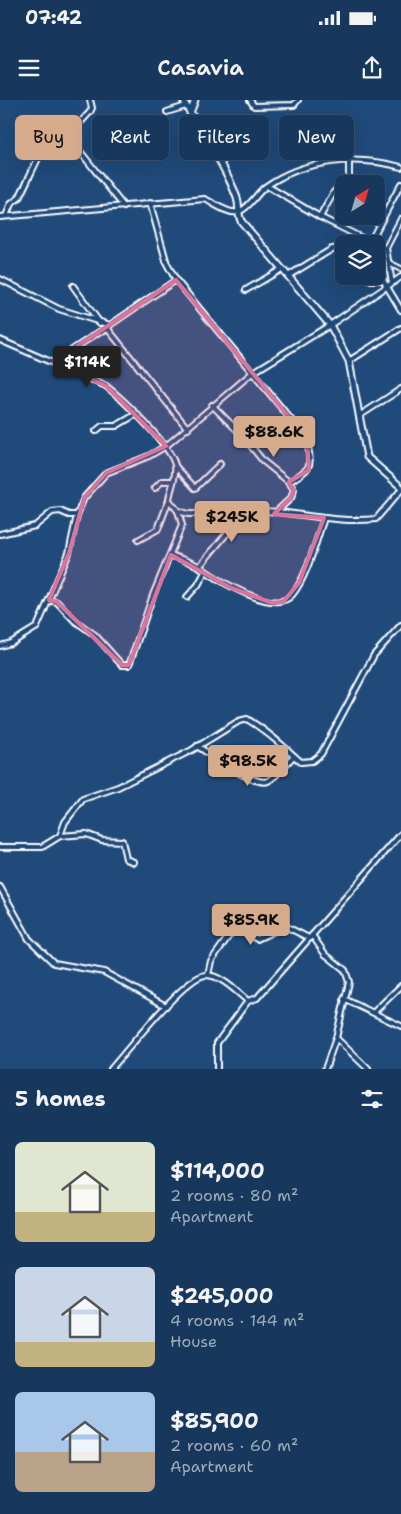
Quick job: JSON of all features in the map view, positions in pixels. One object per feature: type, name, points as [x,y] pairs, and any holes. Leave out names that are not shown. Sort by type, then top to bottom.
[{"type":"street","points":[[82,121],[92,108],[90,100]]},
{"type":"street","points":[[178,511],[188,514],[276,512],[324,518],[376,519],[401,488],[367,457],[349,361],[330,326],[237,212],[237,198],[224,170],[183,100]]},
{"type":"street","points":[[190,113],[195,100]]},
{"type":"street","points":[[250,100],[254,106],[294,105],[298,100]]},
{"type":"street","points":[[167,112],[186,106]]},
{"type":"street","points":[[82,154],[124,207]]},
{"type":"street","points":[[6,216],[11,204],[19,198],[37,160]]},
{"type":"street","points":[[320,217],[334,192],[349,177],[349,160]]},
{"type":"street","points":[[0,217],[205,199],[230,212],[237,212],[243,209],[267,186],[292,172],[323,163],[349,160],[384,162],[401,167]]},
{"type":"street","points":[[375,235],[401,184]]},
{"type":"street","points":[[267,186],[355,235]]},
{"type":"street","points":[[150,204],[167,264],[176,280],[307,439],[310,465],[308,470],[289,482]]},
{"type":"street","points":[[392,283],[386,248],[401,219]]},
{"type":"street","points":[[288,276],[335,249]]},
{"type":"street","points":[[389,263],[401,269]]},
{"type":"street","points":[[246,290],[282,269]]},
{"type":"street","points":[[0,646],[11,643],[37,626],[70,553],[77,514],[84,498],[106,473],[149,456],[166,446],[252,373],[330,326],[401,277]]},
{"type":"street","points":[[0,279],[59,309],[109,327],[188,429]]},
{"type":"street","points":[[54,362],[109,327],[176,280]]},
{"type":"street","points":[[385,283],[401,310]]},
{"type":"street","points":[[73,286],[100,323]]},
{"type":"street","points":[[349,361],[401,328]]},
{"type":"street","points":[[0,340],[106,386],[166,446],[175,466],[195,488],[220,464]]},
{"type":"street","points":[[358,417],[401,389]]},
{"type":"street","points":[[212,405],[243,436],[263,461],[289,482],[294,490],[291,498],[276,512]]},
{"type":"street","points":[[96,430],[102,426],[116,426],[135,415]]},
{"type":"street","points":[[138,540],[158,530],[169,500],[175,466]]},
{"type":"street","points":[[155,488],[162,481],[173,481]]},
{"type":"street","points":[[49,600],[57,602],[74,620],[94,635],[122,665],[129,665],[153,595],[182,525],[178,511],[169,500]]},
{"type":"street","points":[[0,534],[35,526],[52,512],[60,511],[69,515],[77,514]]},
{"type":"street","points":[[199,567],[228,532],[258,512]]},
{"type":"street","points":[[171,555],[199,567],[229,586],[272,603],[283,602],[291,596],[299,582],[324,518]]},
{"type":"street","points":[[187,597],[198,585],[205,572]]},
{"type":"street","points":[[60,836],[65,822],[83,799],[118,787],[198,746],[240,721],[247,719],[274,736],[301,762],[312,761],[321,754],[374,655],[401,625]]},
{"type":"street","points":[[198,746],[235,770],[261,782],[270,780],[294,756]]},
{"type":"street","points":[[0,847],[42,847],[60,836],[86,834],[102,840],[122,841],[126,858],[134,862]]},
{"type":"street","points":[[217,1069],[217,1043],[248,1001],[257,998],[401,834]]},
{"type":"street","points":[[0,887],[29,939],[54,963],[104,972],[166,1006]]},
{"type":"street","points":[[208,975],[211,961],[236,926],[257,939],[285,926],[311,937],[325,954],[345,970],[349,982],[336,1038],[325,1069]]},
{"type":"street","points":[[111,1069],[166,1006],[196,977],[208,975],[226,983],[248,1001]]},
{"type":"street","points":[[374,1012],[401,986]]},
{"type":"street","points":[[344,999],[401,1026]]},
{"type":"street","points":[[336,1038],[368,1069]]},
{"type":"highlighted area","points":[[176,280],[307,439],[309,470],[289,482],[294,490],[291,498],[274,514],[324,518],[299,583],[283,602],[272,603],[229,587],[171,555],[129,665],[122,665],[57,602],[49,600],[69,553],[84,498],[106,473],[166,446],[106,386],[54,362]]}]
